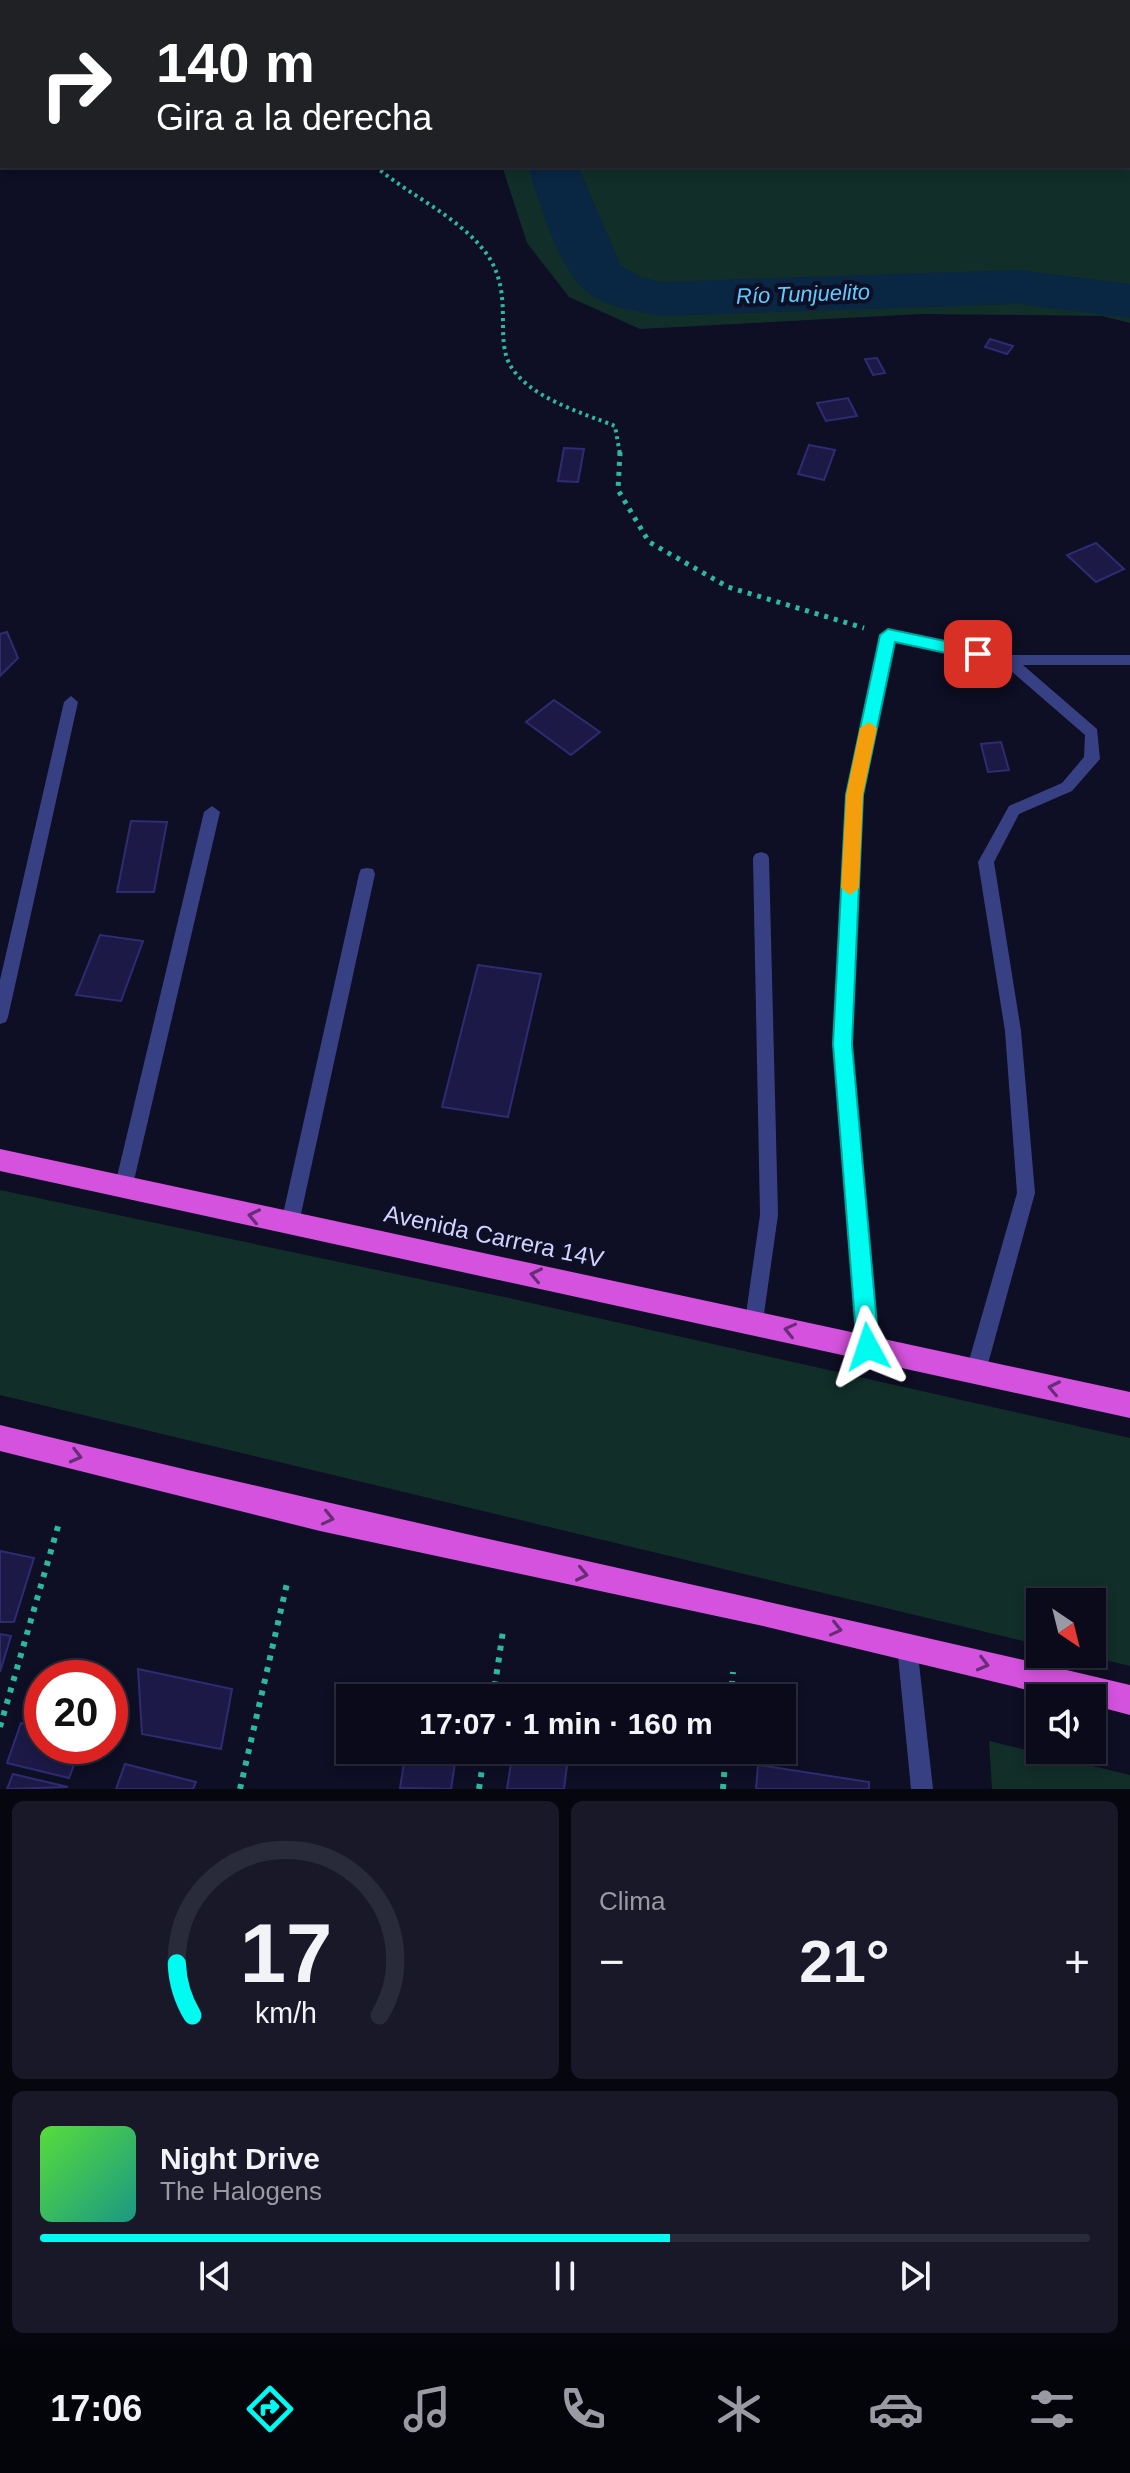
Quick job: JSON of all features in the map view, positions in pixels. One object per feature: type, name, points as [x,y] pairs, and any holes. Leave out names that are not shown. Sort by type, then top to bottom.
[{"type":"highway","name":"Avenida Carrera 14V","points":[[0,1160],[123,1189],[754,1321],[1130,1405]]},
{"type":"highway","points":[[0,1438],[320,1517],[907,1645],[1130,1700]]},
{"type":"street","points":[[868,1347],[843,1044],[854,795],[888,635],[1007,660],[1130,660]]},
{"type":"street","points":[[976,1371],[1026,1193],[1013,1031],[986,862],[1014,810],[1067,787],[1092,759],[1092,733],[1007,660]]},
{"type":"street","points":[[0,1017],[71,702]]},
{"type":"street","points":[[123,1189],[212,812]]},
{"type":"street","points":[[754,1321],[769,1215],[761,858]]},
{"type":"street","points":[[290,1223],[367,874]]},
{"type":"street","points":[[907,1645],[922,1789]]},
{"type":"path","points":[[377,168],[416,200],[466,232],[495,268],[505,313],[506,358],[517,371],[536,389],[615,426],[620,448],[618,490],[649,542],[728,587],[888,635]]},
{"type":"path","points":[[0,1727],[59,1523]]},
{"type":"path","points":[[240,1789],[288,1579]]},
{"type":"path","points":[[495,1684],[503,1631]]},
{"type":"path","points":[[732,1684],[733,1672]]},
{"type":"path","points":[[479,1789],[483,1764]]},
{"type":"path","points":[[723,1789],[725,1764]]},
{"type":"green space","points":[[503,168],[1130,168],[1130,323],[1102,316],[921,314],[640,329],[569,297],[527,243]]},
{"type":"green space","points":[[0,1190],[509,1298],[1130,1438],[1130,1666],[1106,1660],[1106,1588],[1026,1588],[1026,1642],[0,1395]]},
{"type":"green space","points":[[989,1741],[1026,1750],[1026,1764],[1084,1764],[1130,1775],[1130,1789],[992,1789]]},
{"type":"building","points":[[990,339],[1013,346],[1007,354],[985,347]]},
{"type":"building","points":[[877,358],[885,373],[873,375],[865,359]]},
{"type":"building","points":[[848,398],[857,416],[826,421],[817,403]]},
{"type":"building","points":[[809,445],[835,450],[824,480],[798,474]]},
{"type":"building","points":[[564,448],[584,449],[578,482],[558,481]]},
{"type":"building","points":[[1096,543],[1124,569],[1096,582],[1067,555]]},
{"type":"building","points":[[7,632],[18,658],[0,676],[0,634]]},
{"type":"building","points":[[554,700],[600,732],[571,755],[526,722]]},
{"type":"building","points":[[1001,742],[1009,770],[988,772],[981,744]]},
{"type":"building","points":[[131,821],[167,822],[154,892],[117,892]]},
{"type":"building","points":[[100,935],[143,941],[121,1001],[76,995]]},
{"type":"building","points":[[478,965],[541,974],[508,1117],[442,1107]]},
{"type":"building","points":[[0,1551],[34,1558],[14,1622],[0,1622]]},
{"type":"building","points":[[0,1634],[11,1636],[0,1672]]},
{"type":"building","points":[[138,1669],[232,1689],[221,1749],[142,1734]]},
{"type":"building","points":[[21,1723],[24,1724],[24,1764],[74,1764],[69,1778],[7,1763]]},
{"type":"building","points":[[125,1764],[196,1782],[193,1789],[116,1789]]},
{"type":"building","points":[[404,1764],[455,1764],[451,1789],[400,1788]]},
{"type":"building","points":[[511,1764],[567,1764],[564,1789],[507,1789]]},
{"type":"building","points":[[758,1765],[869,1782],[869,1789],[756,1789]]},
{"type":"building","points":[[13,1774],[68,1787],[7,1789]]},
{"type":"waterway","name":"Río Tunjuelito","points":[[554,168],[596,269],[615,286],[645,296],[661,299],[1018,287],[1130,301]]},
{"type":"slow traffic","points":[[850,888],[854,795],[869,728]]},
{"type":"route","points":[[868,1347],[843,1044],[854,795],[888,635],[978,654]]}]
